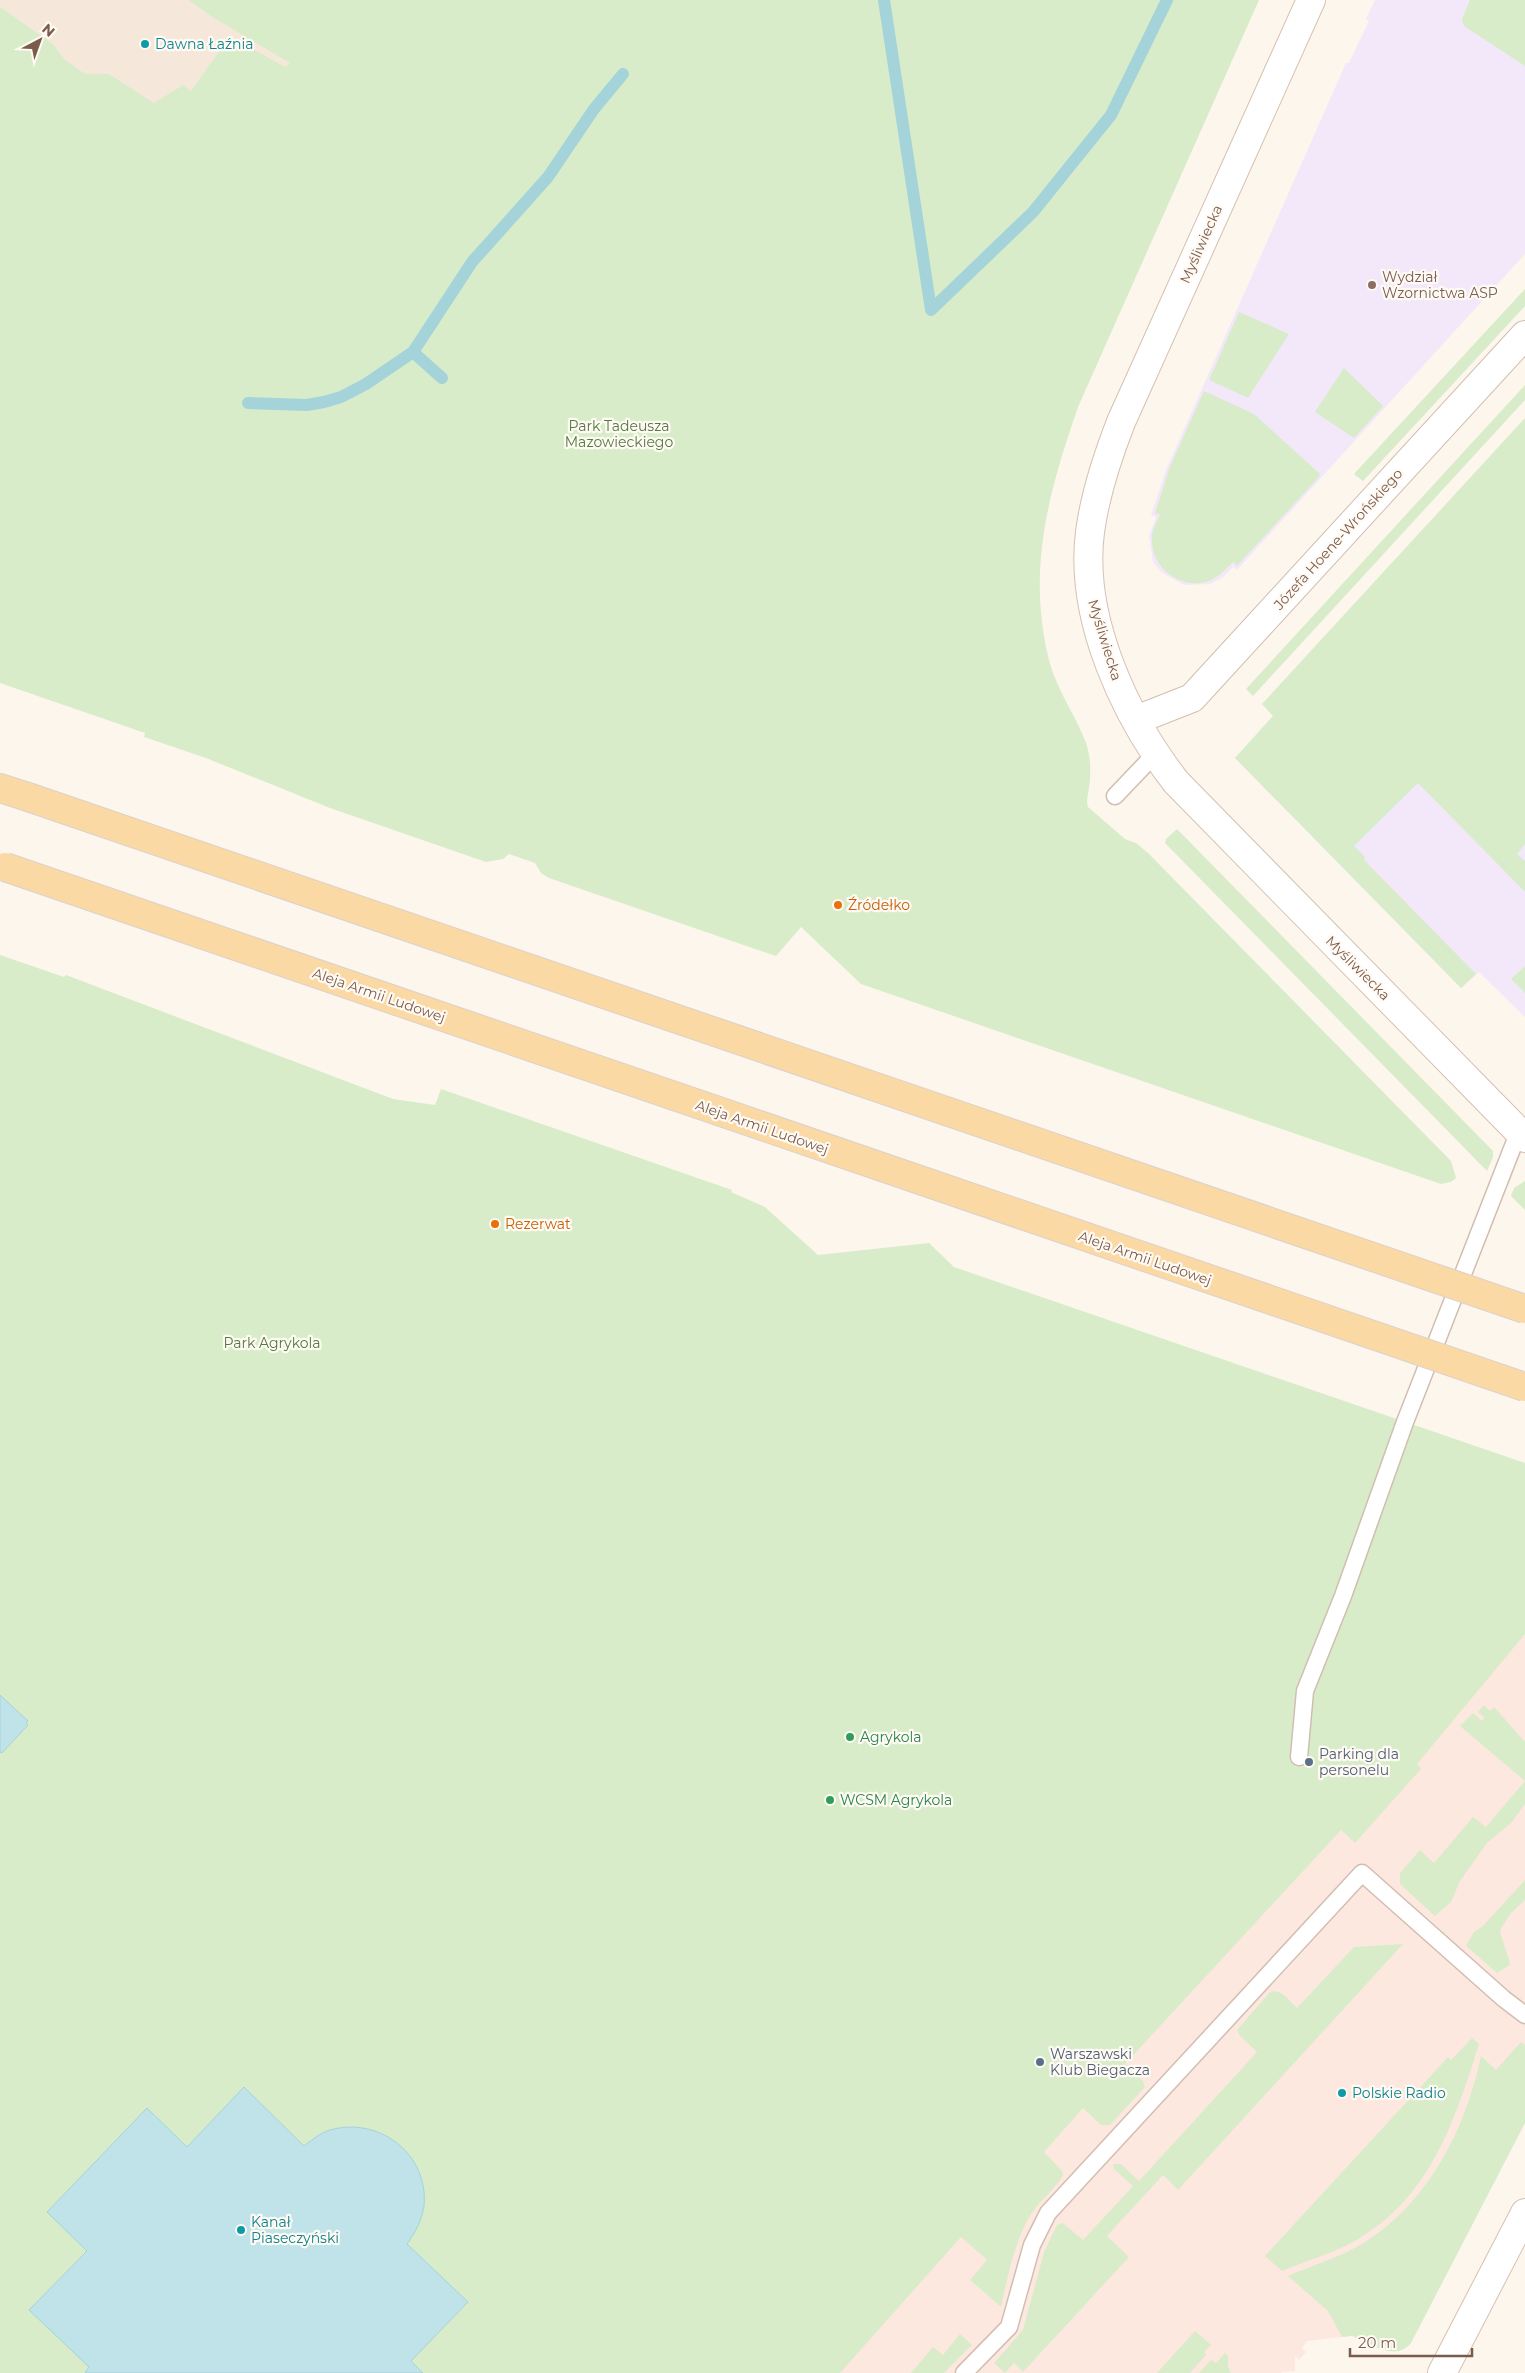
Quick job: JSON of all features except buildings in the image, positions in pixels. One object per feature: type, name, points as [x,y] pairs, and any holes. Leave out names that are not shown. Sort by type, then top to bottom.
[{"type":"main road","points":[[0,788],[1525,1309]]},
{"type":"main road","name":"Aleja Armii Ludowej","points":[[2,866],[1525,1387]]},
{"type":"street","name":"Myśliwiecka","points":[[1311,0],[1121,422],[1100,481],[1090,533],[1089,566],[1091,592],[1104,646],[1118,685],[1156,753],[1191,798],[1522,1134]]},
{"type":"street","name":"Józefa Hoene-Wrońskiego","points":[[1136,720],[1186,702],[1192,698],[1525,335]]},
{"type":"street","points":[[1442,2373],[1525,2213]]},
{"type":"lane","points":[[1115,796],[1156,753]]},
{"type":"lane","points":[[1299,1757],[1305,1691],[1342,1596],[1405,1422],[1522,1134]]},
{"type":"lane","points":[[964,2373],[1009,2327],[1032,2245],[1048,2213],[1362,1873],[1504,1999],[1525,2015]]},
{"type":"shaded area","points":[[0,0],[373,0],[109,202],[0,201]]},
{"type":"shaded area","name":"Wydział Wzornictwa ASP","points":[[1375,0],[1525,0],[1525,254],[1237,570],[1233,567],[1222,578],[1210,584],[1184,585],[1161,572],[1153,562],[1149,536],[1156,517],[1151,515],[1166,470],[1346,63],[1349,63],[1369,21],[1366,19]]},
{"type":"shaded area","points":[[1525,439],[1525,1017],[1479,972],[1461,988],[1235,758]]},
{"type":"shaded area","points":[[1525,1613],[1525,2048],[1363,2343],[1352,2336],[1307,2341],[1302,2348],[1306,2352],[1299,2360],[1295,2356],[1295,2371],[1282,2373],[814,2373]]},
{"type":"green space","name":"Park Tadeusza Mazowieckiego","points":[[188,0],[1259,0],[1078,407],[1067,439],[1050,502],[1040,565],[1043,630],[1053,674],[1088,748],[1090,783],[1087,800],[1088,807],[1125,839],[1136,843],[1148,853],[1451,1161],[1456,1178],[1451,1182],[1441,1184],[861,984],[801,927],[776,956],[549,878],[541,873],[535,863],[509,854],[503,859],[486,862],[330,808],[206,758],[144,737],[145,733],[0,683],[0,7],[53,44],[64,59],[85,74],[109,74],[154,103],[183,85],[191,91],[230,36],[285,67],[290,63],[214,18]]},
{"type":"green space","points":[[1470,0],[1525,0],[1525,66],[1464,26],[1462,19]]},
{"type":"green space","points":[[1525,289],[1525,306],[1363,481],[1354,474]]},
{"type":"green space","points":[[1239,312],[1289,334],[1248,398],[1209,380]]},
{"type":"green space","points":[[1344,368],[1383,406],[1354,438],[1315,412]]},
{"type":"green space","points":[[1525,385],[1525,400],[1253,696],[1246,689]]},
{"type":"green space","points":[[1204,391],[1254,414],[1320,474],[1237,566],[1233,562],[1222,573],[1209,581],[1188,583],[1169,574],[1162,567],[1156,558],[1152,537],[1160,515],[1155,513],[1169,469]]},
{"type":"green space","points":[[1525,418],[1525,844],[1517,854],[1525,861],[1525,892],[1418,783],[1354,846],[1365,857],[1364,860],[1476,974],[1461,988],[1235,758],[1273,716],[1262,704]]},
{"type":"green space","points":[[1177,829],[1493,1151],[1493,1157],[1487,1171],[1165,843],[1166,839]]},
{"type":"green space","name":"Park Agrykola","points":[[0,955],[64,977],[66,975],[393,1099],[435,1105],[441,1089],[732,1190],[731,1192],[765,1207],[818,1255],[929,1243],[954,1267],[1525,1463],[1525,1634],[1417,1764],[1421,1769],[1355,1843],[1341,1830],[1125,2064],[1143,2081],[1145,2087],[1110,2125],[1101,2125],[1083,2108],[1044,2152],[1062,2171],[1063,2175],[1031,2214],[1025,2225],[1012,2259],[1001,2307],[970,2280],[987,2260],[961,2237],[840,2373],[0,2373]]},
{"type":"green space","points":[[1525,966],[1525,993],[1511,979]]},
{"type":"green space","points":[[1525,1181],[1525,1210],[1511,1196],[1514,1188]]},
{"type":"green space","points":[[1484,1705],[1490,1711],[1494,1707],[1525,1742],[1525,1781],[1460,1726],[1473,1713],[1482,1721],[1484,1717],[1478,1712]]},
{"type":"green space","points":[[1525,1781],[1525,1804],[1511,1823],[1487,1843],[1460,1881],[1451,1902],[1435,1916],[1400,1884],[1400,1873],[1420,1850],[1434,1863],[1473,1817],[1486,1827]]},
{"type":"green space","points":[[1525,1880],[1525,1900],[1511,1913],[1500,1930],[1510,1965],[1497,1973],[1466,1946],[1474,1932],[1483,1926]]},
{"type":"green space","points":[[1403,1944],[1178,2190],[1163,2175],[1107,2236],[1129,2257],[1023,2372],[1014,2363],[1005,2373],[994,2363],[1023,2330],[1044,2252],[1057,2225],[1063,2223],[1083,2240],[1133,2186],[1114,2169],[1113,2164],[1121,2164],[1139,2181],[1257,2052],[1240,2036],[1237,2030],[1270,1992],[1274,1991],[1282,1994],[1297,2008],[1354,1947]]},
{"type":"green space","points":[[1472,2038],[1479,2044],[1461,2099],[1438,2151],[1424,2176],[1407,2198],[1387,2218],[1363,2236],[1335,2251],[1282,2271],[1265,2256],[1448,2057],[1451,2060]]},
{"type":"green space","points":[[1521,2042],[1525,2045],[1525,2123],[1411,2343],[1404,2349],[1389,2351],[1353,2336],[1342,2337],[1328,2311],[1288,2276],[1365,2242],[1408,2207],[1441,2161],[1454,2136],[1465,2110],[1481,2056],[1496,2070]]},
{"type":"green space","points":[[1195,2331],[1211,2345],[1204,2352],[1206,2355],[1190,2373],[1157,2373]]},
{"type":"green space","points":[[960,2334],[972,2345],[944,2373],[911,2373],[933,2347],[943,2355]]},
{"type":"green space","points":[[1225,2353],[1228,2356],[1228,2366],[1231,2373],[1199,2373],[1211,2360],[1216,2363]]},
{"type":"water","points":[[0,1695],[28,1721],[26,1723],[28,1725],[2,1753],[0,1752]]},
{"type":"water","name":"Kanał Piaseczyński","points":[[244,2087],[304,2146],[319,2135],[330,2130],[348,2127],[366,2129],[383,2134],[397,2143],[409,2155],[418,2170],[423,2187],[424,2206],[418,2226],[407,2244],[468,2302],[411,2361],[423,2373],[85,2373],[89,2367],[29,2310],[87,2251],[47,2212],[147,2108],[187,2147]]},
{"type":"waterway","points":[[884,0],[931,310],[1033,212],[1111,115],[1167,0]]},
{"type":"waterway","points":[[248,403],[307,405],[341,397],[366,384],[413,352],[472,262],[548,177],[594,109],[623,74]]},
{"type":"waterway","points":[[413,352],[442,378]]},
{"type":"place","name":"Dawna Łaźnia","points":[[145,44]]},
{"type":"place","name":"Wydział Wzornictwa ASP","points":[[1372,285]]},
{"type":"place","name":"Źródełko","points":[[838,905]]},
{"type":"place","name":"Rezerwat","points":[[495,1224]]},
{"type":"place","name":"Agrykola","points":[[850,1737]]},
{"type":"place","name":"Parking dla personelu","points":[[1309,1762]]},
{"type":"place","name":"WCSM Agrykola","points":[[830,1800]]},
{"type":"place","name":"Warszawski Klub Biegacza","points":[[1040,2062]]},
{"type":"place","name":"Polskie Radio","points":[[1342,2093]]},
{"type":"place","name":"Kanał Piaseczyński","points":[[241,2230]]}]
